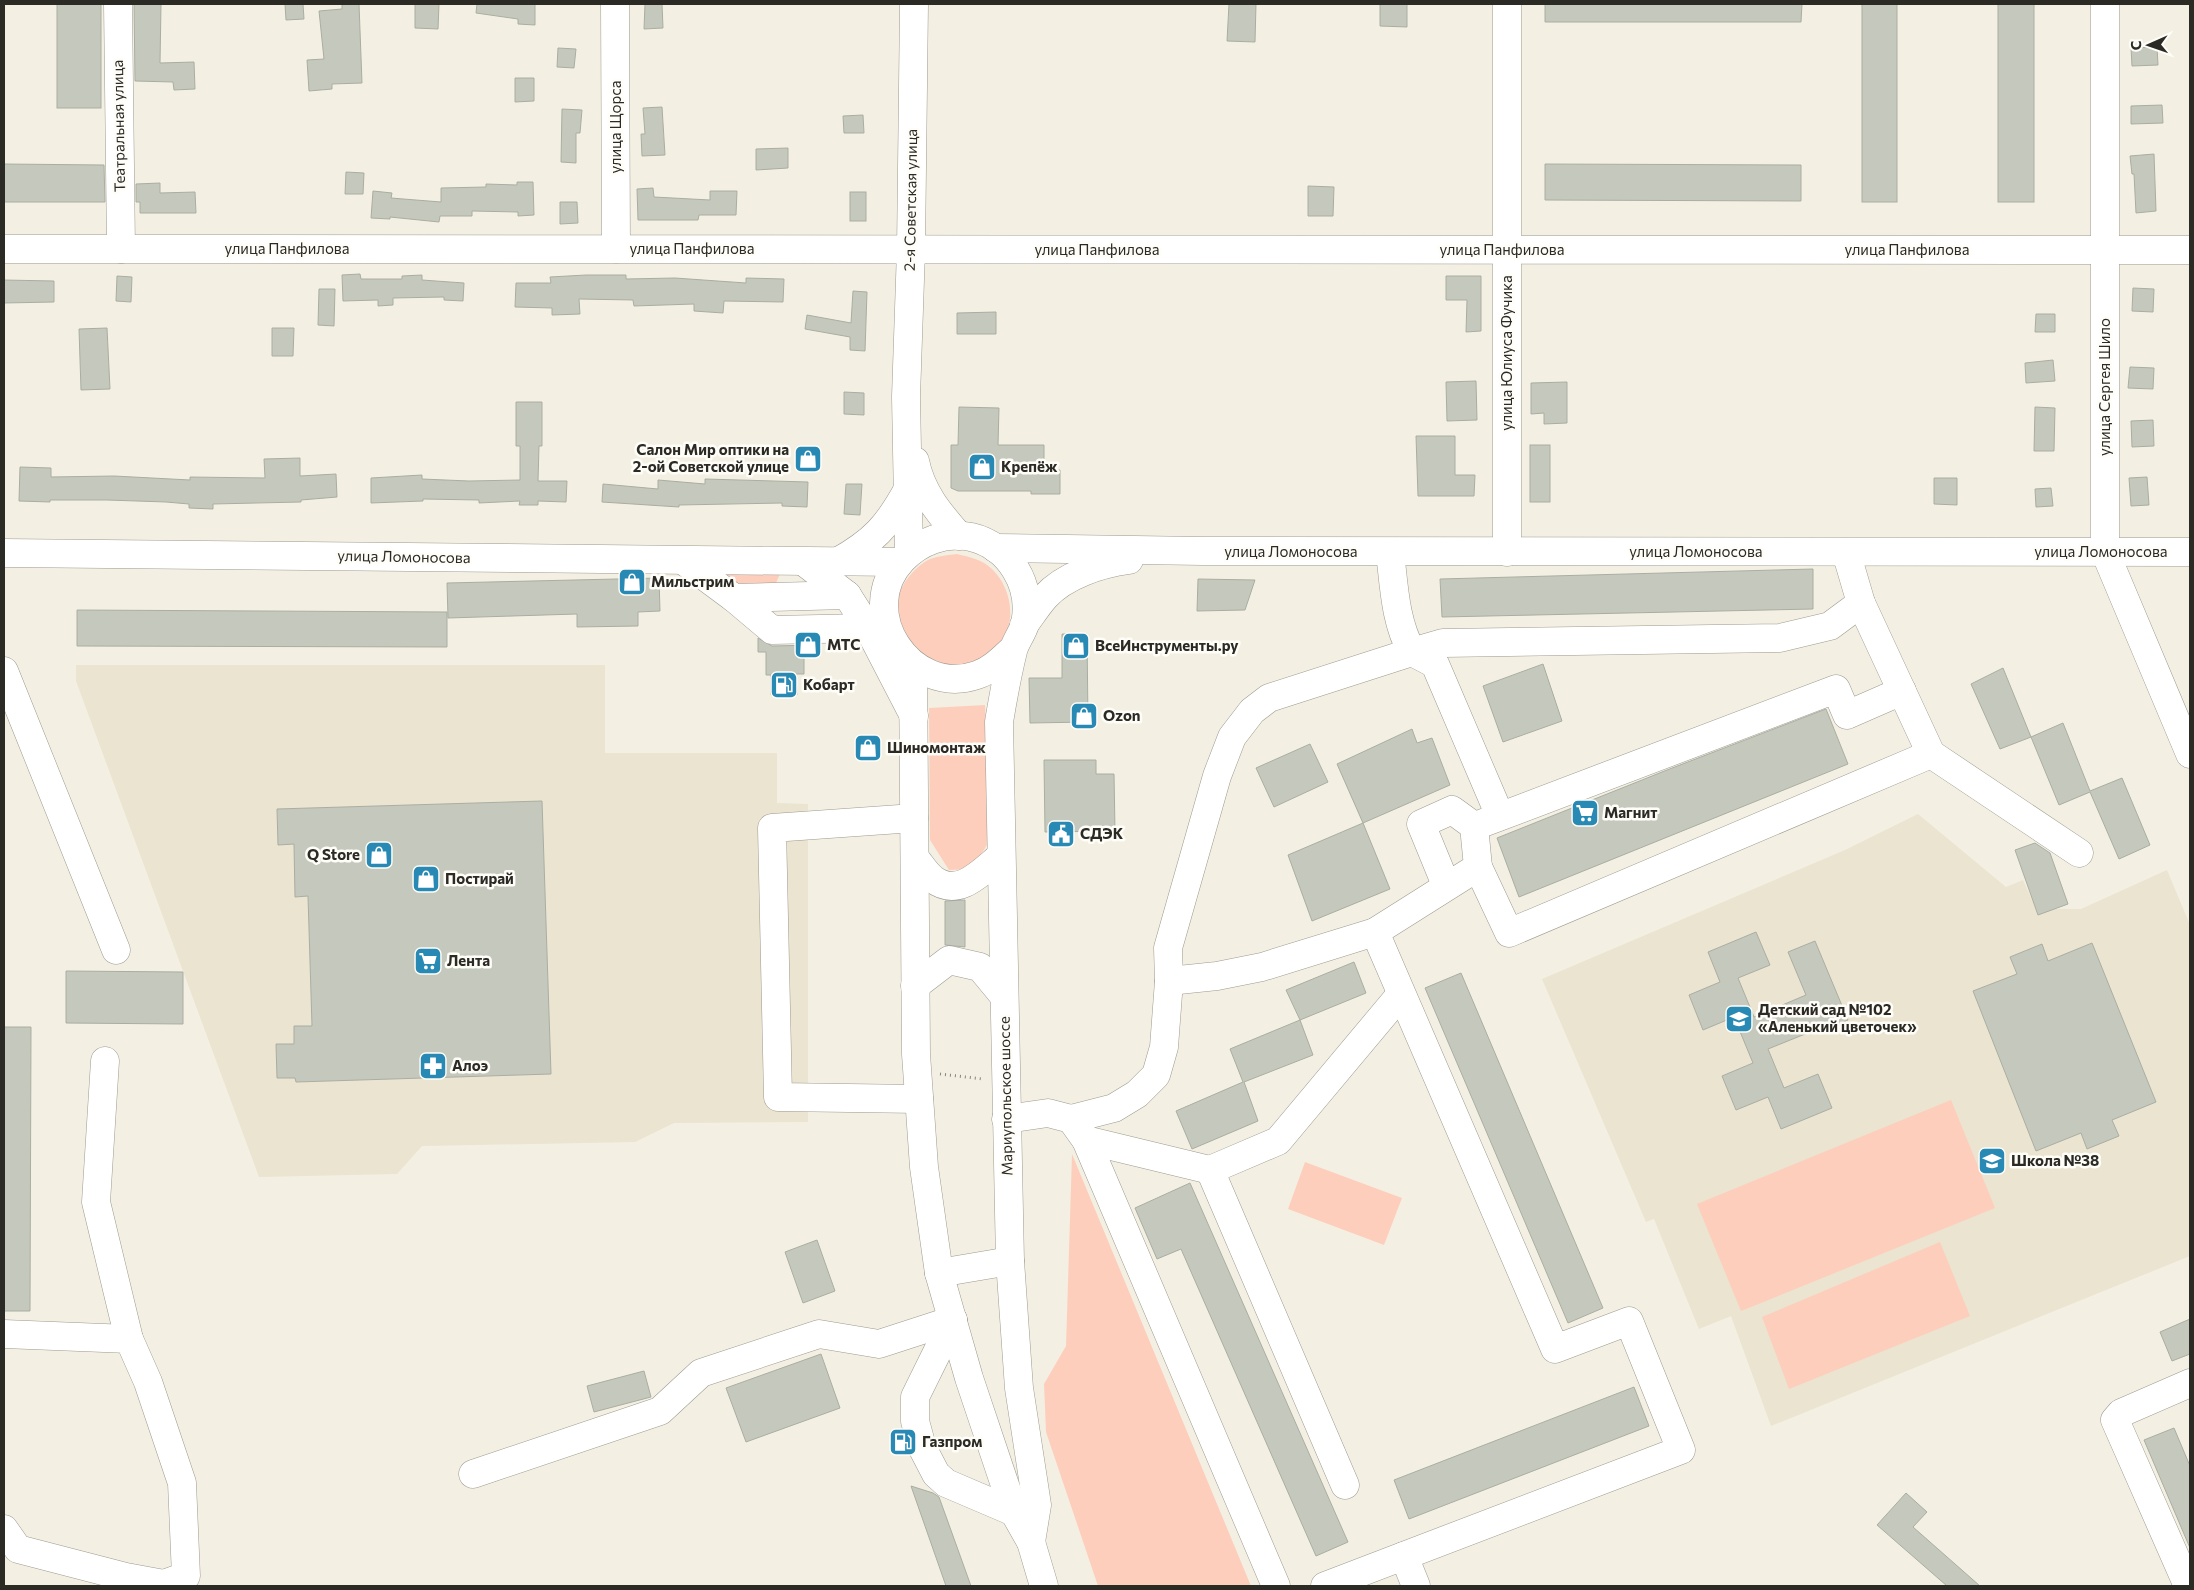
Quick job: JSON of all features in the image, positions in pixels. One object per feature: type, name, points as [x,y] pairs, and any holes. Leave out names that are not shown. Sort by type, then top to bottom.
[{"type":"street","name":"Театральная улица","points":[[118,4],[121,249]]},
{"type":"street","name":"улица Щорса","points":[[615,4],[616,249]]},
{"type":"street","name":"2-я Советская улица","points":[[905,557],[908,489],[906,397],[911,250],[914,4]]},
{"type":"street","name":"улица Юлиуса Фучика","points":[[1507,4],[1507,552]]},
{"type":"street","name":"улица Сергея Шило","points":[[2105,4],[2105,552],[2190,754]]},
{"type":"street","name":"улица Панфилова","points":[[4,249],[2190,250]]},
{"type":"street","name":"2-я Советская улица","points":[[906,397],[915,463],[921,484],[933,506],[959,536]]},
{"type":"street","name":"2-я Советская улица","points":[[837,562],[862,548],[884,528],[897,510],[908,489]]},
{"type":"street","points":[[959,536],[977,539],[995,548],[1010,561],[1024,587],[1026,601],[1019,637],[996,665],[978,675],[964,678],[949,678],[931,674],[913,665],[903,655],[891,637],[884,610],[885,596],[890,580],[905,557],[932,540],[959,536]]},
{"type":"street","name":"улица Ломоносова","points":[[995,548],[1390,552],[2190,552]]},
{"type":"street","name":"улица Ломоносова","points":[[1019,637],[1046,596],[1066,580],[1084,571],[1123,561],[1203,551]]},
{"type":"street","points":[[1390,552],[1397,613],[1406,641],[1412,652],[1435,664],[1500,816]]},
{"type":"street","points":[[1846,552],[1861,603],[1931,754],[2079,853]]},
{"type":"street","name":"улица Ломоносова","points":[[4,553],[804,562],[837,562],[905,557]]},
{"type":"street","points":[[684,561],[734,598],[772,630],[868,628]]},
{"type":"street","points":[[804,562],[847,595],[868,628],[914,716]]},
{"type":"street","points":[[734,598],[847,595]]},
{"type":"street","points":[[1078,1130],[1137,1094],[1156,1075],[1164,1047],[1169,981],[1168,948],[1218,776],[1232,737],[1252,711],[1269,698],[1443,643],[1780,638],[1830,626],[1861,603]]},
{"type":"street","name":"Мариупольское шоссе","points":[[1019,637],[999,722],[1010,1261],[1019,1388],[1036,1505],[1031,1542]]},
{"type":"street","name":"Мариупольское шоссе","points":[[913,665],[917,1071],[924,1166],[939,1273],[970,1378],[1014,1512],[1031,1542],[1044,1586]]},
{"type":"street","points":[[4,670],[116,950]]},
{"type":"street","points":[[1474,826],[1836,689],[1847,715],[1902,692]]},
{"type":"street","points":[[1446,885],[1421,824],[1452,810],[1474,826],[1478,867],[1508,933],[1931,754]]},
{"type":"street","points":[[914,818],[772,828],[772,838],[778,1097],[919,1099]]},
{"type":"street","points":[[915,858],[934,880],[951,887],[964,885],[1001,856]]},
{"type":"street","points":[[1169,981],[1217,976],[1262,967],[1375,932],[1446,885],[1478,867]]},
{"type":"street","points":[[1325,1586],[1681,1450],[1629,1321],[1555,1349],[1375,932]]},
{"type":"street","points":[[915,986],[949,960],[980,967],[1004,996]]},
{"type":"street","points":[[1006,1119],[1048,1113],[1078,1130],[1210,1170],[1278,1141],[1401,994]]},
{"type":"street","points":[[4,1529],[18,1548],[126,1577],[164,1584],[186,1576],[182,1482],[148,1382],[129,1339],[96,1202],[105,1061]]},
{"type":"street","points":[[1078,1130],[1276,1586]]},
{"type":"street","points":[[1210,1170],[1345,1485]]},
{"type":"street","points":[[939,1273],[1010,1261]]},
{"type":"street","points":[[473,1474],[660,1411],[701,1373],[819,1334],[879,1344],[953,1320]]},
{"type":"street","points":[[953,1320],[914,1397],[915,1422],[922,1447],[936,1474],[946,1483],[1014,1512]]},
{"type":"street","points":[[4,1334],[129,1339]]},
{"type":"street","points":[[2188,1586],[2115,1420],[2121,1413],[2190,1383]]},
{"type":"street","points":[[1404,1556],[1416,1586]]},
{"type":"path","points":[[917,1071],[1006,1081]]},
{"type":"shaded area","points":[[957,554],[980,561],[992,569],[1005,588],[1010,610],[1010,622],[1002,643],[987,657],[960,669],[919,658],[901,630],[896,611],[899,593],[915,570],[930,559]]},
{"type":"shaded area","points":[[712,566],[780,574],[776,583],[750,585],[721,581]]},
{"type":"shaded area","points":[[76,665],[605,665],[605,753],[777,753],[777,803],[808,804],[808,1122],[674,1123],[635,1142],[422,1146],[397,1174],[259,1177],[76,681]]},
{"type":"shaded area","points":[[985,705],[990,840],[972,869],[949,870],[930,840],[929,708]]},
{"type":"shaded area","name":"Школа №38","points":[[1918,814],[2006,887],[2023,880],[2036,909],[2081,909],[2167,870],[2190,925],[2190,1256],[1771,1426],[1731,1316],[1699,1329],[1654,1219],[1646,1222],[1542,979],[1845,850]]},
{"type":"shaded area","points":[[1951,1100],[1995,1208],[1741,1311],[1697,1204]]},
{"type":"shaded area","points":[[1072,1154],[1251,1586],[1098,1586],[1046,1432],[1044,1384],[1066,1346]]},
{"type":"shaded area","points":[[1305,1162],[1402,1198],[1384,1245],[1288,1209]]},
{"type":"shaded area","points":[[1940,1242],[1970,1316],[1789,1389],[1762,1317]]},
{"type":"building","points":[[57,4],[101,4],[101,108],[57,108]]},
{"type":"building","points":[[134,4],[161,4],[160,63],[194,62],[195,89],[174,90],[173,82],[135,81]]},
{"type":"building","points":[[285,4],[303,4],[304,19],[286,20]]},
{"type":"building","points":[[342,4],[359,4],[362,83],[332,84],[332,89],[309,91],[307,60],[324,59],[319,11],[342,9]]},
{"type":"building","points":[[415,4],[439,4],[438,29],[415,28]]},
{"type":"building","points":[[477,4],[535,4],[535,25],[518,24],[518,19],[476,13]]},
{"type":"building","points":[[645,4],[662,4],[663,28],[644,29]]},
{"type":"building","points":[[1229,4],[1256,4],[1255,42],[1227,41]]},
{"type":"building","points":[[1380,4],[1407,4],[1407,27],[1380,26]]},
{"type":"building","points":[[1545,4],[1802,4],[1801,22],[1545,22]]},
{"type":"building","points":[[1862,4],[1897,4],[1897,202],[1862,202]]},
{"type":"building","points":[[1998,4],[2034,4],[2034,202],[1998,202]]},
{"type":"building","points":[[2157,47],[2158,65],[2132,66],[2131,48]]},
{"type":"building","points":[[558,48],[576,49],[574,68],[557,67]]},
{"type":"building","points":[[515,78],[534,78],[534,101],[515,102]]},
{"type":"building","points":[[2162,105],[2163,123],[2131,124],[2131,106]]},
{"type":"building","points":[[662,107],[665,155],[642,156],[641,134],[645,134],[643,108]]},
{"type":"building","points":[[562,109],[582,110],[580,133],[576,133],[576,163],[561,162]]},
{"type":"building","points":[[863,115],[864,133],[844,133],[843,116]]},
{"type":"building","points":[[788,148],[788,168],[756,170],[756,149]]},
{"type":"building","points":[[2154,154],[2156,211],[2136,213],[2134,174],[2132,174],[2130,156]]},
{"type":"building","points":[[4,164],[104,165],[105,202],[4,202]]},
{"type":"building","points":[[1545,164],[1801,165],[1801,201],[1545,200]]},
{"type":"building","points":[[346,172],[364,173],[363,194],[345,194]]},
{"type":"building","points":[[517,182],[533,182],[534,215],[518,216],[518,212],[472,211],[472,216],[440,216],[439,222],[390,217],[390,219],[371,218],[373,191],[392,193],[391,198],[441,202],[441,188],[486,187],[486,184],[517,185]]},
{"type":"building","points":[[160,183],[160,193],[195,192],[196,213],[140,213],[140,202],[136,202],[136,184]]},
{"type":"building","points":[[1308,186],[1334,187],[1333,216],[1308,216]]},
{"type":"building","points":[[653,188],[654,197],[710,200],[710,191],[737,191],[736,215],[699,215],[698,220],[638,220],[637,189]]},
{"type":"building","points":[[850,192],[866,192],[866,221],[850,221]]},
{"type":"building","points":[[560,202],[577,202],[578,223],[560,224]]},
{"type":"building","points":[[360,274],[361,279],[402,279],[402,276],[422,275],[422,280],[464,283],[463,301],[444,300],[444,297],[393,298],[393,305],[378,306],[378,300],[343,301],[342,275]]},
{"type":"building","points":[[626,275],[626,279],[675,278],[746,283],[746,278],[784,279],[783,302],[724,301],[723,313],[694,311],[694,304],[634,306],[633,300],[579,299],[580,314],[552,315],[552,308],[515,307],[516,283],[551,283],[550,277]]},
{"type":"building","points":[[117,276],[132,277],[131,302],[116,301]]},
{"type":"building","points":[[1446,276],[1481,276],[1481,331],[1466,332],[1467,300],[1446,300]]},
{"type":"building","points":[[4,280],[54,281],[54,302],[4,303]]},
{"type":"building","points":[[2133,288],[2154,289],[2153,312],[2132,311]]},
{"type":"building","points":[[319,289],[335,289],[334,326],[318,325]]},
{"type":"building","points":[[853,291],[867,292],[865,351],[850,350],[850,337],[805,329],[807,315],[851,323]]},
{"type":"building","points":[[996,312],[996,334],[957,334],[957,313]]},
{"type":"building","points":[[2036,314],[2055,314],[2055,332],[2035,332]]},
{"type":"building","points":[[107,328],[110,389],[81,390],[79,329]]},
{"type":"building","points":[[272,328],[294,328],[293,356],[272,356]]},
{"type":"building","points":[[2053,360],[2055,381],[2026,383],[2025,363]]},
{"type":"building","points":[[2130,367],[2154,368],[2153,389],[2128,388]]},
{"type":"building","points":[[1476,381],[1477,420],[1447,421],[1446,382]]},
{"type":"building","points":[[1567,382],[1567,423],[1544,424],[1544,413],[1531,414],[1531,383]]},
{"type":"building","points":[[844,392],[864,393],[864,415],[844,414]]},
{"type":"building","points":[[516,402],[542,402],[542,446],[539,446],[538,481],[567,481],[566,502],[538,501],[538,505],[519,505],[520,501],[479,503],[479,500],[423,499],[423,501],[371,503],[371,478],[422,475],[422,479],[469,481],[520,480],[520,446],[516,446]]},
{"type":"building","points":[[959,407],[999,408],[998,445],[1044,445],[1044,470],[1060,470],[1060,494],[1031,494],[1031,491],[958,491],[951,488],[951,445],[958,445]]},
{"type":"building","points":[[2035,407],[2055,408],[2054,451],[2034,451]]},
{"type":"building","points":[[2153,420],[2154,446],[2132,447],[2131,421]]},
{"type":"building","points":[[1416,436],[1455,436],[1455,475],[1475,475],[1474,496],[1418,496]]},
{"type":"building","points":[[1530,445],[1550,445],[1550,502],[1530,502]]},
{"type":"building","points":[[300,458],[300,476],[336,474],[337,497],[301,500],[301,502],[213,504],[213,509],[189,508],[189,504],[166,502],[107,500],[19,501],[20,467],[51,468],[51,477],[114,476],[190,480],[190,477],[265,478],[264,459]]},
{"type":"building","points":[[2147,477],[2149,505],[2131,506],[2129,478]]},
{"type":"building","points":[[1934,478],[1957,478],[1957,505],[1934,504]]},
{"type":"building","points":[[705,479],[808,482],[807,507],[782,506],[782,503],[679,505],[679,507],[602,502],[603,484],[658,489],[658,480],[705,484]]},
{"type":"building","points":[[846,484],[862,484],[860,515],[844,514]]},
{"type":"building","points":[[2051,488],[2053,506],[2036,507],[2035,489]]},
{"type":"building","points":[[1813,569],[1813,609],[1442,617],[1440,579]]},
{"type":"building","points":[[659,578],[660,611],[638,612],[638,626],[577,627],[577,614],[448,618],[447,583]]},
{"type":"building","points":[[1198,579],[1255,580],[1245,610],[1197,611]]},
{"type":"building","points":[[77,610],[447,612],[447,647],[77,646]]},
{"type":"building","points":[[1062,634],[1087,634],[1088,722],[1030,723],[1029,678],[1062,678]]},
{"type":"building","points":[[758,638],[772,646],[816,645],[816,651],[804,651],[804,674],[796,674],[797,695],[771,695],[771,675],[766,675],[766,652],[758,652]]},
{"type":"building","points":[[1543,664],[1562,721],[1503,742],[1483,686]]},
{"type":"building","points":[[2003,668],[2031,737],[2000,749],[1971,684]]},
{"type":"building","points":[[1826,709],[1848,764],[1519,897],[1497,838]]},
{"type":"building","points":[[2063,723],[2090,791],[2122,778],[2150,845],[2119,859],[2090,792],[2059,805],[2031,737]]},
{"type":"building","points":[[1412,729],[1417,743],[1432,738],[1450,785],[1363,823],[1337,764]]},
{"type":"building","points":[[1310,744],[1328,782],[1274,807],[1256,768]]},
{"type":"building","points":[[1044,760],[1096,760],[1096,774],[1114,774],[1115,831],[1045,832]]},
{"type":"building","name":"Лента","points":[[542,801],[551,1074],[296,1082],[295,1078],[277,1078],[276,1044],[294,1044],[294,1026],[312,1026],[308,896],[295,897],[294,844],[278,845],[277,809]]},
{"type":"building","points":[[1363,823],[1390,889],[1312,921],[1288,855]]},
{"type":"building","points":[[2035,843],[2050,853],[2068,904],[2038,915],[2015,850]]},
{"type":"building","points":[[965,900],[965,947],[945,945],[945,901]]},
{"type":"building","points":[[1756,932],[1770,965],[1738,978],[1754,1017],[1806,995],[1788,952],[1815,941],[1848,1020],[1822,1031],[1820,1028],[1768,1049],[1784,1088],[1818,1074],[1832,1108],[1781,1129],[1768,1097],[1736,1110],[1722,1076],[1753,1063],[1734,1017],[1703,1030],[1689,995],[1720,982],[1708,952]]},
{"type":"building","points":[[2092,943],[2156,1102],[2112,1120],[2119,1136],[2087,1149],[2081,1133],[2036,1151],[1973,991],[2017,974],[2010,957],[2042,944],[2048,961]]},
{"type":"building","points":[[1354,962],[1366,993],[1300,1020],[1286,990]]},
{"type":"building","points":[[66,971],[183,972],[183,1024],[66,1023]]},
{"type":"building","points":[[1461,973],[1603,1308],[1568,1323],[1425,988]]},
{"type":"building","points":[[1300,1020],[1313,1055],[1244,1082],[1258,1121],[1192,1149],[1176,1111],[1243,1082],[1230,1049]]},
{"type":"building","points":[[4,1027],[31,1027],[30,1311],[4,1311]]},
{"type":"building","points":[[1190,1183],[1348,1542],[1316,1556],[1181,1249],[1157,1259],[1135,1208]]},
{"type":"building","points":[[817,1240],[835,1291],[803,1303],[785,1252]]},
{"type":"building","points":[[2190,1319],[2190,1354],[2172,1361],[2160,1332]]},
{"type":"building","points":[[821,1354],[840,1408],[746,1442],[726,1388]]},
{"type":"building","points":[[644,1371],[651,1397],[594,1412],[587,1386]]},
{"type":"building","points":[[1634,1387],[1649,1426],[1409,1519],[1394,1480]]},
{"type":"building","points":[[2174,1428],[2190,1466],[2190,1548],[2144,1440]]},
{"type":"building","points":[[911,1486],[933,1493],[939,1497],[971,1586],[946,1586]]},
{"type":"building","points":[[1906,1493],[1927,1512],[1913,1527],[1980,1586],[1947,1586],[1877,1525]]},
{"type":"place","name":"Салон Мир оптики на 2-ой Советской улице","points":[[808,459]]},
{"type":"place","name":"Крепёж","points":[[982,467]]},
{"type":"place","name":"Мильстрим","points":[[632,582]]},
{"type":"place","name":"МТС","points":[[808,645]]},
{"type":"place","name":"ВсеИнструменты.ру","points":[[1076,646]]},
{"type":"place","name":"Кобарт","points":[[784,685]]},
{"type":"place","name":"Ozon","points":[[1084,716]]},
{"type":"place","name":"Шиномонтаж","points":[[868,748]]},
{"type":"place","name":"Магнит","points":[[1585,813]]},
{"type":"place","name":"СДЭК","points":[[1061,834]]},
{"type":"place","name":"Q Store","points":[[379,855]]},
{"type":"place","name":"Постирай","points":[[426,879]]},
{"type":"place","name":"Лента","points":[[428,961]]},
{"type":"place","name":"Детский сад №102 «Аленький цветочек»","points":[[1739,1019]]},
{"type":"place","name":"Алоэ","points":[[433,1066]]},
{"type":"place","name":"Школа №38","points":[[1992,1161]]},
{"type":"place","name":"Газпром","points":[[903,1442]]}]
